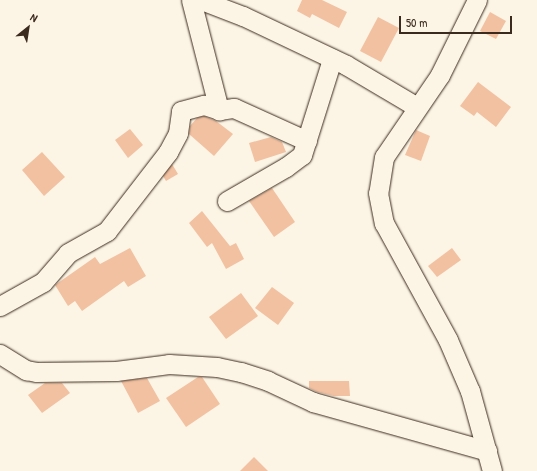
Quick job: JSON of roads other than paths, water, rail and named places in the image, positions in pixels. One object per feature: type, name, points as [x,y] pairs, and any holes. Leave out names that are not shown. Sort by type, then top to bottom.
[{"type":"street","points":[[191,0],[220,110]]},
{"type":"street","points":[[201,0],[243,16],[332,59],[417,108]]},
{"type":"street","points":[[477,0],[440,75],[384,158],[379,178],[379,205],[384,223],[448,340],[470,391],[492,471]]},
{"type":"street","points":[[227,201],[286,168],[302,155],[332,59]]},
{"type":"street","points":[[0,306],[43,282],[68,253],[107,232],[168,152],[178,133],[181,111],[204,105],[220,110],[234,108],[307,141]]},
{"type":"street","points":[[0,354],[20,367],[36,372],[108,372],[170,364],[241,372],[268,381],[313,402],[486,452]]}]
